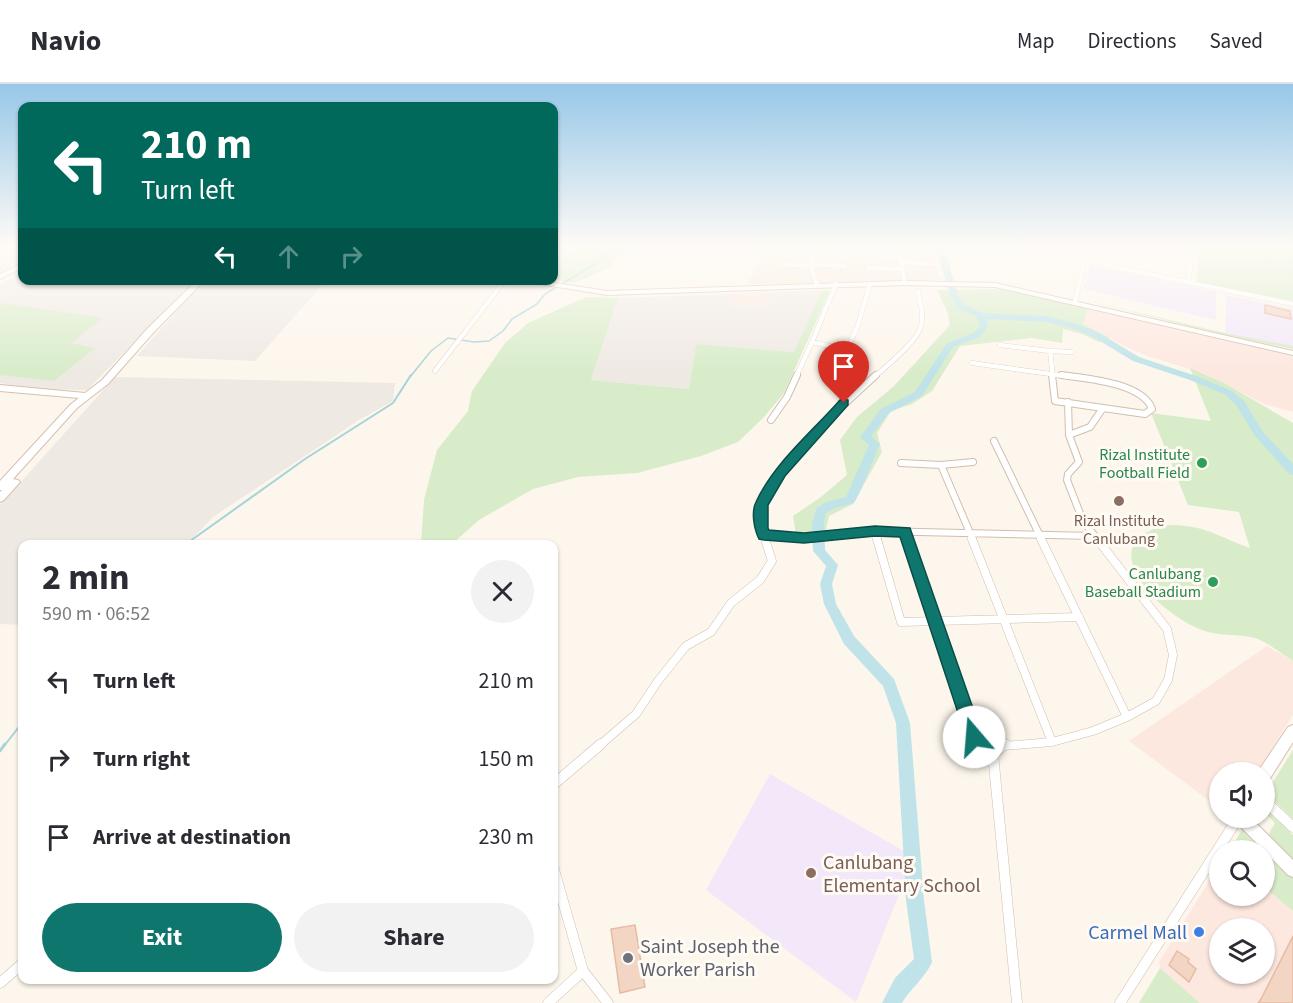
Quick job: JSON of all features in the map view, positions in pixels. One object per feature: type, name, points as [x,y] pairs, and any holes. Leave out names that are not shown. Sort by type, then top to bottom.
[{"type":"main road","points":[[0,487],[74,406],[105,382],[168,312],[193,289]]},
{"type":"main road","points":[[574,289],[607,293],[702,289]]},
{"type":"main road","points":[[1019,289],[1293,353]]},
{"type":"main road","points":[[0,388],[89,396]]},
{"type":"main road","points":[[0,498],[83,406],[89,396]]},
{"type":"main road","points":[[1273,762],[1293,731]]},
{"type":"main road","points":[[1250,828],[1293,870]]},
{"type":"street","points":[[435,371],[498,289]]},
{"type":"street","points":[[771,420],[787,397],[834,289]]},
{"type":"street","points":[[812,342],[847,350],[861,317],[869,289]]},
{"type":"street","points":[[1075,302],[1078,289]]},
{"type":"street","points":[[1222,289],[1293,304]]},
{"type":"street","points":[[558,781],[636,714],[658,681],[686,646],[711,632],[731,603],[760,580],[772,561],[761,528],[761,505],[781,473],[833,414],[895,358],[920,329],[922,312],[918,291]]},
{"type":"street","points":[[1000,345],[1072,352]]},
{"type":"street","points":[[972,363],[1053,373],[1118,383],[1150,403],[1152,409],[1145,414],[1136,414],[1055,401],[1053,373],[1050,351]]},
{"type":"street","points":[[1017,1003],[993,754],[1005,744],[1052,742],[1093,731],[1127,717],[1156,701],[1168,680],[1173,655],[1167,629],[1149,602],[1083,521],[1067,480],[1068,474],[1078,462],[1069,435],[1068,402]]},
{"type":"street","points":[[1069,435],[1084,433],[1097,422],[1103,408]]},
{"type":"street","points":[[994,441],[1127,717]]},
{"type":"street","points":[[901,463],[941,465],[972,462]]},
{"type":"street","points":[[941,465],[1005,618],[1052,742]]},
{"type":"street","points":[[764,535],[804,538],[875,531],[1038,532],[1094,536]]},
{"type":"street","points":[[875,531],[902,622],[1079,617]]},
{"type":"street","points":[[905,532],[974,737]]},
{"type":"street","points":[[1275,810],[1293,827]]},
{"type":"street","points":[[1120,1003],[1234,828]]},
{"type":"street","points":[[558,884],[583,971],[608,1003]]},
{"type":"street","points":[[0,983],[18,967]]},
{"type":"street","points":[[548,1003],[583,971]]},
{"type":"shaded area","points":[[0,289],[186,289],[87,390],[35,389],[0,383]]},
{"type":"shaded area","points":[[199,289],[319,289],[255,361],[137,356],[189,297]]},
{"type":"shaded area","points":[[1084,289],[1201,289],[1216,292],[1216,320]]},
{"type":"shaded area","points":[[822,290],[794,352],[696,344],[689,389],[591,380],[618,298],[731,294],[730,304],[769,307],[770,292]]},
{"type":"shaded area","points":[[770,292],[770,307],[730,304],[731,294]]},
{"type":"shaded area","points":[[1226,295],[1293,309],[1293,346],[1225,333]]},
{"type":"shaded area","points":[[1088,307],[1293,355],[1293,412],[1264,404],[1205,374],[1126,347],[1083,324]]},
{"type":"shaded area","points":[[115,377],[395,383],[393,401],[359,420],[213,517],[189,540],[18,540],[18,625],[0,624],[0,505]]},
{"type":"shaded area","points":[[1267,646],[1293,661],[1293,715],[1263,762],[1209,762],[1209,801],[1129,741]]},
{"type":"shaded area","name":"Canlubang Elementary School","points":[[770,774],[914,857],[856,1002],[706,890]]},
{"type":"shaded area","name":"Carmel Mall","points":[[1209,881],[1209,906],[1275,906],[1275,896],[1293,911],[1293,1003],[1200,1003],[1160,968],[1159,962]]},
{"type":"green space","points":[[1004,289],[1088,308],[1083,324],[1110,338],[1099,342],[1063,329],[1062,343],[1032,338],[960,346],[932,391],[912,404],[891,411],[877,433],[882,452],[853,504],[829,516],[825,534],[796,535],[793,516],[847,475],[840,440],[857,417],[894,386],[950,325],[948,313],[937,290]]},
{"type":"green space","points":[[1232,289],[1293,289],[1293,301]]},
{"type":"green space","points":[[822,290],[830,291],[784,393],[764,417],[738,442],[701,456],[637,473],[578,477],[533,489],[479,520],[456,540],[421,540],[424,500],[437,450],[468,411],[472,391],[505,343],[528,323],[586,297],[618,298],[591,380],[689,389],[696,344],[794,352]]},
{"type":"green space","points":[[1080,299],[1225,333],[1293,346],[1293,349],[1225,335]]},
{"type":"green space","points":[[0,303],[103,318],[71,343],[95,348],[54,381],[0,375]]},
{"type":"green space","points":[[1190,368],[1224,383],[1293,423],[1293,661],[1258,639],[1207,632],[1183,621],[1151,594],[1136,573],[1132,562],[1132,551],[1136,541],[1152,530],[1168,525],[1195,527],[1250,548],[1239,512],[1188,505],[1151,413],[1211,421]]},
{"type":"green space","points":[[1293,750],[1293,819],[1275,802],[1275,779]]},
{"type":"green space","points":[[1275,816],[1293,835],[1293,865],[1275,846],[1275,840],[1270,840],[1267,837],[1272,828],[1275,828]]},
{"type":"green space","points":[[1243,828],[1255,840],[1236,840]]},
{"type":"green space","points":[[1275,859],[1293,877],[1293,911],[1275,896]]},
{"type":"green space","points":[[1160,968],[1200,1003],[1139,1003]]},
{"type":"building","points":[[1265,305],[1290,311],[1291,319],[1265,313]]},
{"type":"building","name":"Saint Joseph the Worker Parish","points":[[635,925],[645,987],[620,993],[611,929]]},
{"type":"building","points":[[1293,936],[1293,1003],[1258,1003],[1269,984],[1275,984],[1275,971]]},
{"type":"building","points":[[1177,951],[1189,959],[1188,962],[1196,969],[1189,982],[1169,965]]},
{"type":"waterway","points":[[410,377],[431,351],[448,338],[474,342],[489,341],[503,331],[512,319],[537,304],[545,294],[554,289]]},
{"type":"waterway","points":[[952,289],[962,307],[981,316]]},
{"type":"waterway","points":[[891,1003],[902,985],[923,962],[915,900],[903,723],[889,683],[849,640],[830,604],[826,584],[832,565],[819,551],[818,522],[821,511],[831,505],[850,500],[875,444],[865,437],[885,411],[919,394],[950,345],[977,335],[984,326],[981,316]]},
{"type":"waterway","points":[[981,316],[1047,319],[1080,328],[1136,359],[1229,393],[1240,403],[1259,434],[1293,471]]},
{"type":"waterway","points":[[192,540],[305,459],[393,403],[411,375]]},
{"type":"waterway","points":[[4,746],[18,728]]},
{"type":"waterway","points":[[0,751],[5,744]]},
{"type":"place","name":"Rizal Institute Football Field","points":[[1202,463]]},
{"type":"place","name":"Rizal Institute Canlubang","points":[[1119,501]]},
{"type":"place","name":"Canlubang Baseball Stadium","points":[[1213,582]]},
{"type":"place","name":"Canlubang Elementary School","points":[[811,873]]},
{"type":"place","name":"Carmel Mall","points":[[1199,932]]},
{"type":"place","name":"Saint Joseph the Worker Parish","points":[[628,958]]},
{"type":"route","points":[[844,403],[781,473],[761,505],[761,528],[764,535],[804,538],[875,531],[905,532],[974,737]]}]
